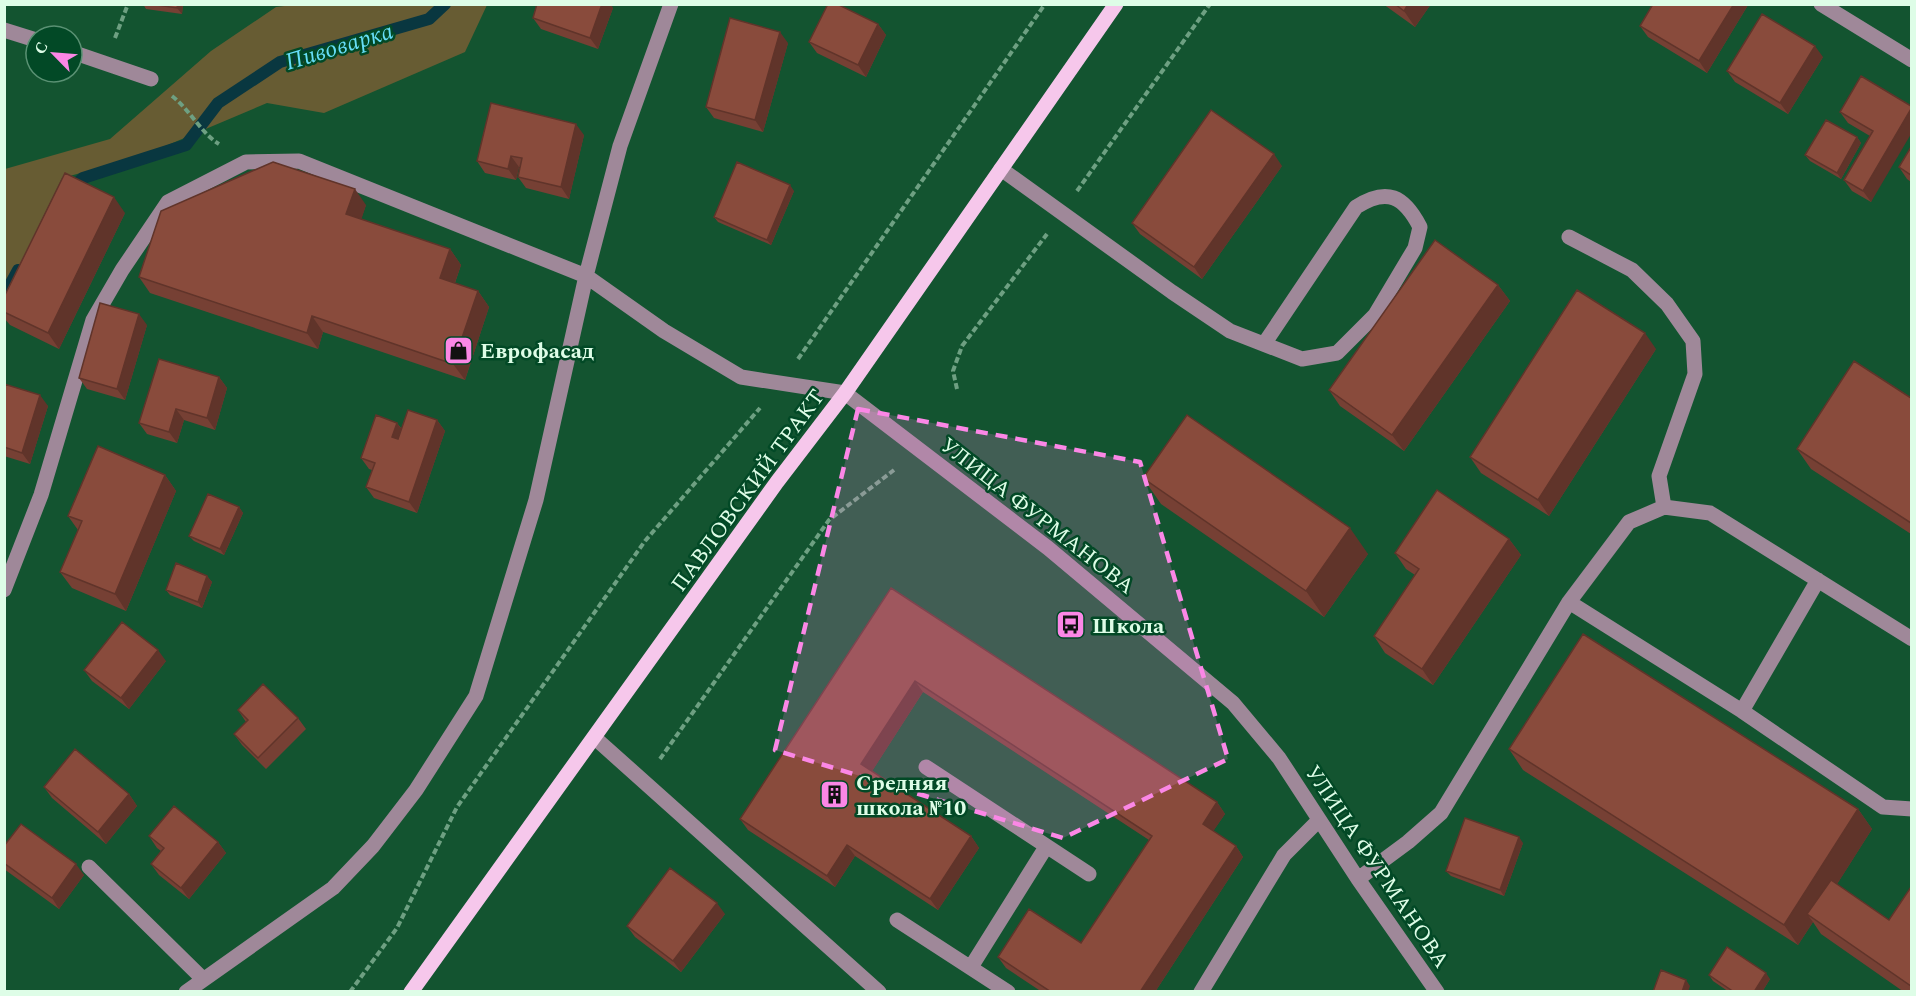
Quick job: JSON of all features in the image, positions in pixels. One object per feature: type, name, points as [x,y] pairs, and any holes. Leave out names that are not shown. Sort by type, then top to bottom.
[{"type":"main road","name":"ПАВЛОВСКИЙ ТРАКТ","points":[[411,992],[777,482],[845,393],[1116,7]]},
{"type":"street","points":[[186,992],[333,888],[373,846],[416,790],[476,696],[536,500],[586,276],[620,146],[671,4]]},
{"type":"street","points":[[1821,4],[1911,60]]},
{"type":"street","points":[[4,30],[24,36]]},
{"type":"street","points":[[84,56],[151,79]]},
{"type":"street","points":[[4,590],[41,495],[93,320],[122,270],[168,202],[246,162],[299,161],[586,276],[664,332],[741,377],[845,393]]},
{"type":"street","points":[[1001,169],[1230,331],[1302,359],[1337,354],[1375,315],[1414,248],[1420,227],[1410,208],[1394,198],[1373,196],[1356,207],[1264,344]]},
{"type":"street","points":[[1569,237],[1632,270],[1667,304],[1693,342],[1695,374],[1659,476],[1664,507]]},
{"type":"street","name":"УЛИЦА ФУРМАНОВА","points":[[845,393],[1048,548],[1233,703],[1278,758],[1358,879],[1437,992]]},
{"type":"street","points":[[1358,879],[1408,842],[1441,813],[1569,602],[1629,522],[1664,507],[1710,513],[1911,639]]},
{"type":"street","points":[[1742,711],[1818,580]]},
{"type":"street","points":[[1569,602],[1742,711],[1882,807],[1911,809]]},
{"type":"street","points":[[595,738],[879,992]]},
{"type":"street","points":[[926,767],[1089,874]]},
{"type":"street","points":[[1201,992],[1284,855],[1319,820]]},
{"type":"street","points":[[971,967],[1046,847]]},
{"type":"street","points":[[88,867],[203,979]]},
{"type":"street","points":[[897,920],[1008,992]]},
{"type":"path","points":[[106,64],[128,4]]},
{"type":"path","points":[[350,992],[397,928],[458,807],[645,541],[781,384],[1045,4]]},
{"type":"path","points":[[186,108],[212,140]]},
{"type":"path","points":[[644,782],[829,520],[894,470]]},
{"type":"highlighted area","points":[[858,409],[1140,462],[1228,759],[1063,838],[775,750]]},
{"type":"shaded area","points":[[301,4],[487,5],[465,52],[324,113],[267,103],[137,158],[62,178],[5,296],[5,169],[110,139],[211,51],[276,7]]},
{"type":"building","points":[[150,4],[178,4],[177,8]]},
{"type":"building","points":[[537,4],[602,4],[590,38],[533,18]]},
{"type":"building","points":[[828,4],[837,4],[878,24],[858,65],[809,42]]},
{"type":"building","points":[[1395,4],[1408,4],[1404,11]]},
{"type":"building","points":[[1653,4],[1734,4],[1699,61],[1640,26]]},
{"type":"building","points":[[1762,14],[1815,46],[1780,103],[1727,71]]},
{"type":"building","points":[[730,18],[780,32],[755,120],[706,107]]},
{"type":"building","points":[[1861,76],[1911,106],[1863,191],[1844,180],[1873,131],[1840,112]]},
{"type":"building","points":[[491,103],[576,124],[561,187],[518,177],[522,158],[511,156],[508,169],[477,161]]},
{"type":"building","points":[[1211,110],[1274,154],[1194,267],[1132,223]]},
{"type":"building","points":[[1826,120],[1857,137],[1837,173],[1805,155]]},
{"type":"building","points":[[1911,147],[1911,175],[1899,167]]},
{"type":"building","points":[[273,162],[355,189],[346,214],[450,249],[440,278],[478,291],[453,364],[312,316],[307,333],[139,277],[161,211]]},
{"type":"building","points":[[737,162],[790,185],[767,240],[714,217]]},
{"type":"building","points":[[65,173],[114,197],[48,333],[4,312],[4,297]]},
{"type":"building","points":[[1435,240],[1498,285],[1392,435],[1329,390]]},
{"type":"building","points":[[1577,290],[1645,333],[1538,500],[1470,457]]},
{"type":"building","points":[[100,303],[139,314],[117,389],[79,378]]},
{"type":"building","points":[[159,359],[219,377],[207,418],[176,409],[169,432],[139,423]]},
{"type":"building","points":[[1854,361],[1911,398],[1911,523],[1797,449]]},
{"type":"building","points":[[4,384],[40,395],[22,453],[4,447]]},
{"type":"building","points":[[408,410],[437,420],[409,502],[366,487],[375,463],[361,458],[376,415],[397,423],[392,437],[398,439]]},
{"type":"building","points":[[1187,415],[1350,528],[1306,591],[1143,478]]},
{"type":"building","points":[[98,446],[165,475],[115,594],[60,572],[82,521],[68,516]]},
{"type":"building","points":[[1437,490],[1509,539],[1422,669],[1374,636],[1419,569],[1395,553]]},
{"type":"building","points":[[208,494],[239,507],[220,549],[189,536]]},
{"type":"building","points":[[176,563],[207,576],[198,602],[166,590]]},
{"type":"building","name":"Средняя школа №10","points":[[891,588],[1217,802],[1203,824],[1236,846],[1140,992],[1051,992],[998,957],[1029,909],[1081,943],[1152,836],[915,681],[861,764],[971,836],[930,899],[847,845],[827,876],[740,819]]},
{"type":"building","points":[[122,622],[158,650],[121,698],[84,670]]},
{"type":"building","points":[[1583,634],[1858,809],[1784,925],[1509,749]]},
{"type":"building","points":[[263,684],[298,718],[258,758],[234,734],[248,720],[238,710]]},
{"type":"building","points":[[75,749],[129,794],[98,832],[44,787]]},
{"type":"building","points":[[174,806],[218,842],[181,888],[151,864],[164,848],[149,836]]},
{"type":"building","points":[[1465,818],[1519,837],[1500,890],[1446,871]]},
{"type":"building","points":[[21,824],[76,864],[52,898],[4,863],[4,846]]},
{"type":"building","points":[[670,868],[717,903],[673,961],[627,926]]},
{"type":"building","points":[[1831,880],[1889,920],[1911,887],[1911,986],[1807,914]]},
{"type":"building","points":[[1727,947],[1766,973],[1754,992],[1734,992],[1709,975]]},
{"type":"building","points":[[1661,970],[1686,980],[1682,992],[1653,992]]},
{"type":"waterway","name":"Пивоварка","points":[[69,191],[83,178],[186,145],[218,103],[280,62],[429,19],[445,4]]},
{"type":"waterway","name":"Пивоварка","points":[[4,296],[18,270]]},
{"type":"place","name":"Еврофасад","points":[[459,350]]},
{"type":"place","name":"Школа","points":[[1071,625]]},
{"type":"place","name":"Средняя школа №10","points":[[835,795]]}]
